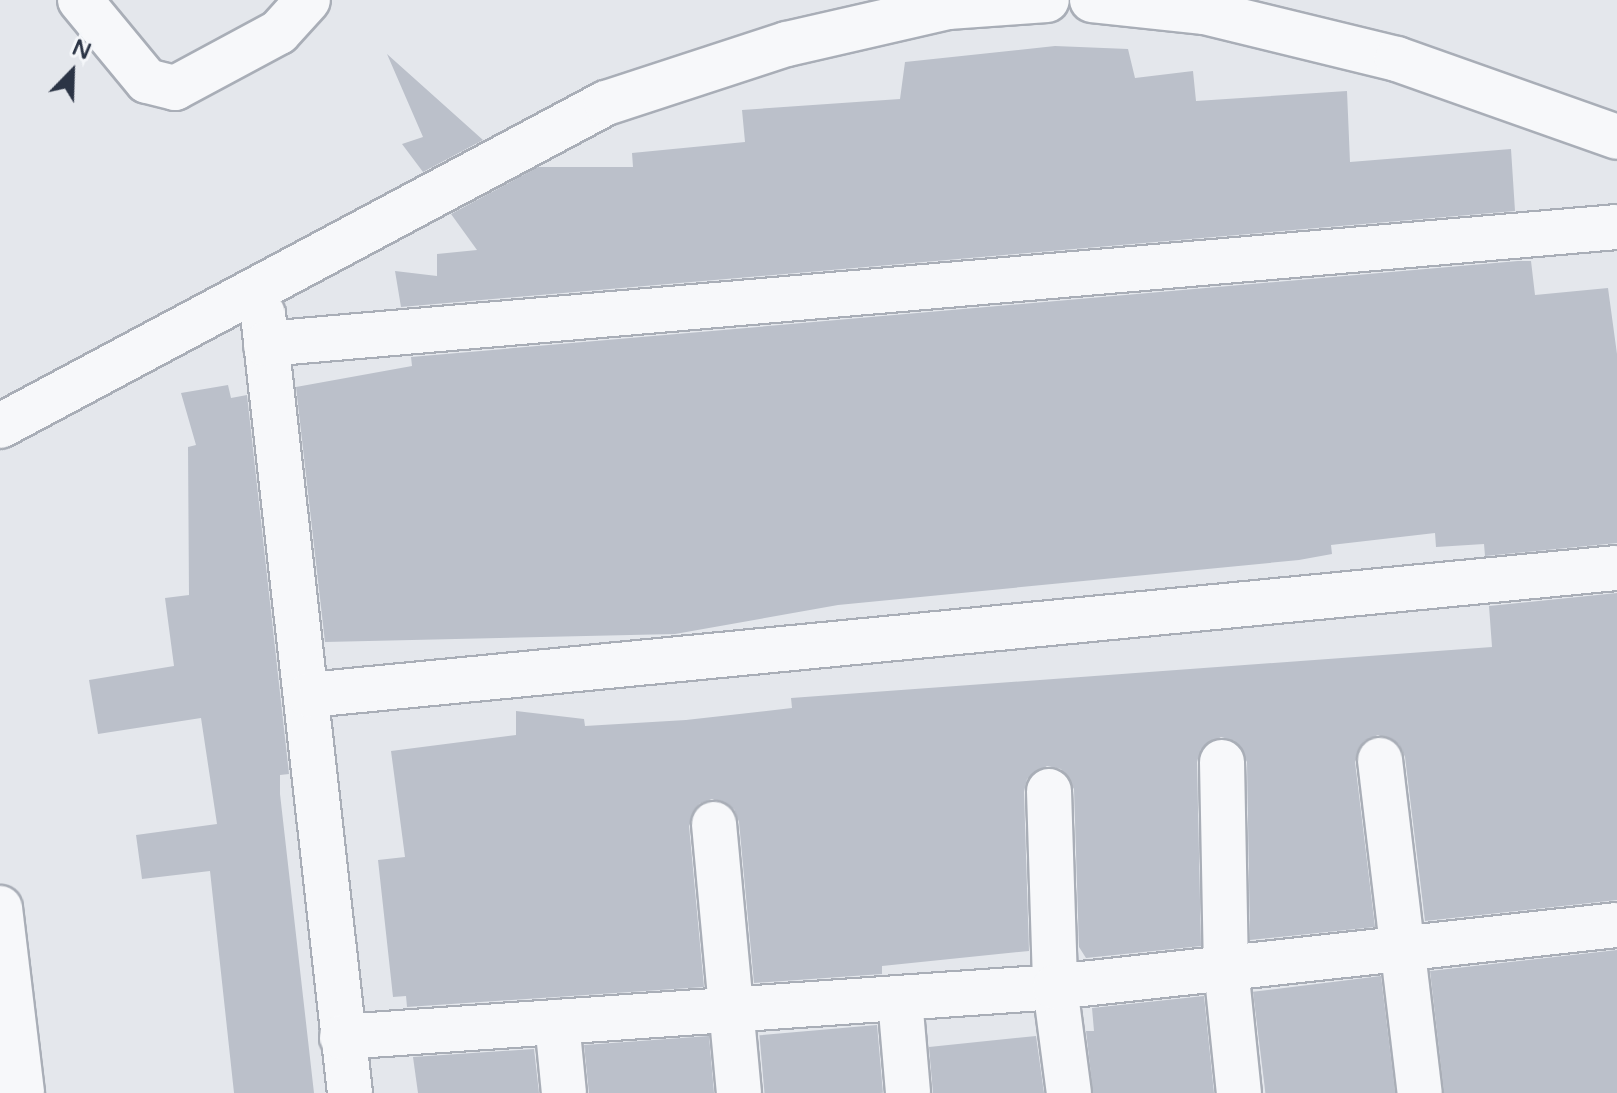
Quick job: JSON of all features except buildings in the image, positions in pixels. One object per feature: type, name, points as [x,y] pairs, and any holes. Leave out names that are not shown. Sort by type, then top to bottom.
[{"type":"street","points":[[80,0],[147,81],[175,88],[279,32],[308,0]]},
{"type":"street","points":[[0,426],[606,103],[787,44],[948,7],[1047,0]]},
{"type":"street","points":[[1092,0],[1204,12],[1397,59],[1617,137]]},
{"type":"street","points":[[266,344],[1617,227]]},
{"type":"street","points":[[260,288],[309,695],[350,1093]]},
{"type":"street","points":[[309,695],[1617,568]]},
{"type":"street","points":[[1380,760],[1420,1093]]},
{"type":"street","points":[[1222,762],[1226,968],[1239,1093]]},
{"type":"street","points":[[1049,791],[1055,987],[1069,1093]]},
{"type":"street","points":[[714,824],[739,1093]]},
{"type":"street","points":[[0,908],[22,1093]]},
{"type":"street","points":[[342,1037],[1055,987],[1617,925]]},
{"type":"street","points":[[900,999],[908,1093]]},
{"type":"street","points":[[557,1022],[564,1093]]}]
